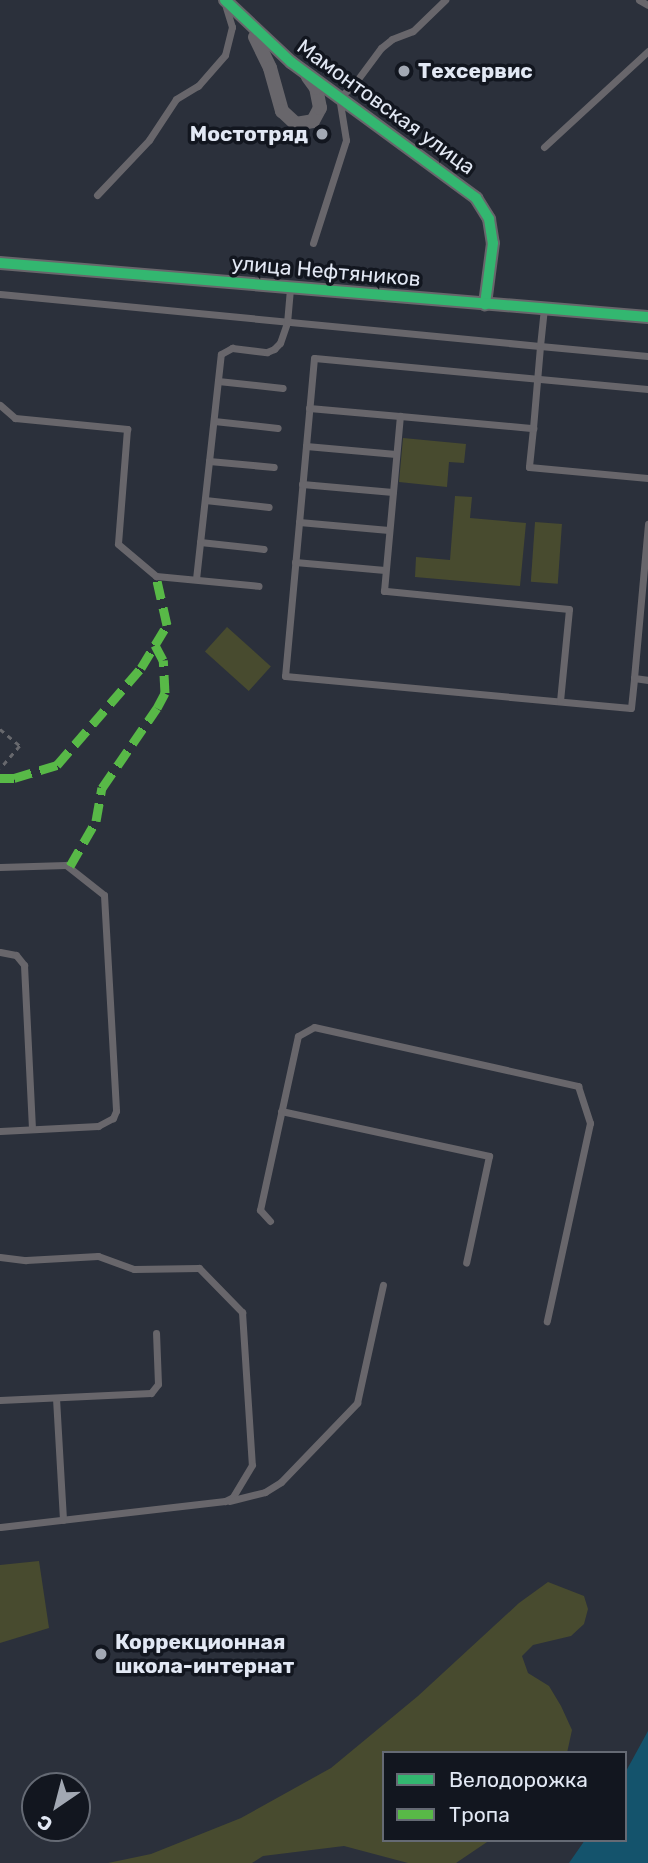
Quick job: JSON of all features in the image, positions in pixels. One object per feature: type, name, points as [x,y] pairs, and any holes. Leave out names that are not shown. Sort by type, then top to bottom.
[{"type":"street","name":"Мамонтовская улица","points":[[224,0],[302,70],[476,198],[489,219],[493,243],[485,304]]},
{"type":"street","name":"Мамонтовская улица","points":[[248,24],[262,48],[282,111],[289,120],[305,124],[318,116],[320,99],[302,70]]},
{"type":"street","name":"улица Нефтяников","points":[[0,263],[648,317]]},
{"type":"lane","points":[[97,195],[149,140],[176,99],[198,86],[225,55],[232,27],[224,0]]},
{"type":"lane","points":[[313,243],[346,140],[339,97],[352,87],[382,48],[392,39],[413,30],[445,0]]},
{"type":"lane","points":[[639,0],[648,5]]},
{"type":"lane","points":[[544,147],[648,51]]},
{"type":"lane","points":[[196,579],[221,354],[225,350],[267,352],[274,349],[280,343],[287,323],[290,287]]},
{"type":"lane","points":[[0,294],[648,356]]},
{"type":"lane","points":[[544,309],[529,467],[648,478]]},
{"type":"lane","points":[[648,389],[314,358],[285,676],[631,708],[648,524]]},
{"type":"lane","points":[[218,381],[283,388]]},
{"type":"lane","points":[[0,405],[15,418],[127,429],[118,544],[156,576],[260,586]]},
{"type":"lane","points":[[309,408],[533,428]]},
{"type":"lane","points":[[400,416],[384,591],[569,609],[560,701]]},
{"type":"lane","points":[[214,421],[278,428]]},
{"type":"lane","points":[[306,446],[396,454]]},
{"type":"lane","points":[[209,461],[274,467]]},
{"type":"lane","points":[[302,484],[393,492]]},
{"type":"lane","points":[[205,500],[269,507]]},
{"type":"lane","points":[[299,522],[389,530]]},
{"type":"lane","points":[[200,542],[264,549]]},
{"type":"lane","points":[[295,562],[385,570]]},
{"type":"lane","points":[[634,678],[648,680]]},
{"type":"lane","points":[[0,867],[66,865],[102,892],[116,1111],[113,1118],[97,1126],[0,1131]]},
{"type":"lane","points":[[0,953],[16,954],[24,965],[32,1129]]},
{"type":"lane","points":[[270,1221],[260,1210],[298,1036],[314,1027],[578,1086],[590,1124],[547,1321]]},
{"type":"lane","points":[[281,1111],[489,1156],[466,1263]]},
{"type":"lane","points":[[0,1257],[26,1260],[98,1256],[134,1269],[190,1266],[199,1268],[238,1305],[242,1312],[252,1465],[249,1475],[233,1497],[225,1502]]},
{"type":"lane","points":[[0,1527],[225,1502],[265,1492],[281,1482],[357,1403],[383,1285]]},
{"type":"lane","points":[[0,1400],[152,1394],[158,1384],[156,1333]]},
{"type":"lane","points":[[55,1398],[63,1520]]},
{"type":"path","points":[[0,729],[20,746],[0,769]]},
{"type":"green space","points":[[403,438],[466,444],[464,463],[449,462],[447,487],[399,482]]},
{"type":"green space","points":[[455,496],[472,497],[470,518],[526,523],[520,586],[415,577],[416,557],[450,560]]},
{"type":"green space","points":[[535,522],[562,524],[558,584],[531,582]]},
{"type":"green space","points":[[227,627],[271,666],[249,691],[205,652]]},
{"type":"green space","points":[[39,1561],[49,1628],[0,1643],[0,1565]]},
{"type":"green space","points":[[548,1582],[584,1596],[588,1609],[584,1624],[571,1636],[533,1645],[522,1656],[528,1673],[549,1686],[561,1706],[572,1730],[567,1751],[382,1751],[382,1842],[487,1842],[456,1863],[408,1863],[344,1846],[263,1856],[252,1863],[108,1863],[151,1854],[241,1818],[331,1768],[418,1696],[519,1603]]},
{"type":"water","points":[[648,1731],[648,1863],[569,1863],[584,1842],[627,1842],[627,1769]]},
{"type":"marked path","points":[[0,778],[14,778],[57,765],[141,668],[167,625],[156,576]]},
{"type":"marked path","points":[[70,866],[96,821],[102,788],[165,693],[163,660],[155,645]]},
{"type":"cycle path","points":[[225,0],[291,62],[476,198],[489,219],[493,243],[485,304]]},
{"type":"cycle path","points":[[0,263],[648,317]]},
{"type":"place","name":"Техсервис","points":[[404,71]]},
{"type":"place","name":"Мостотряд","points":[[322,134]]},
{"type":"place","name":"Коррекционная школа-интернат","points":[[101,1654]]}]
